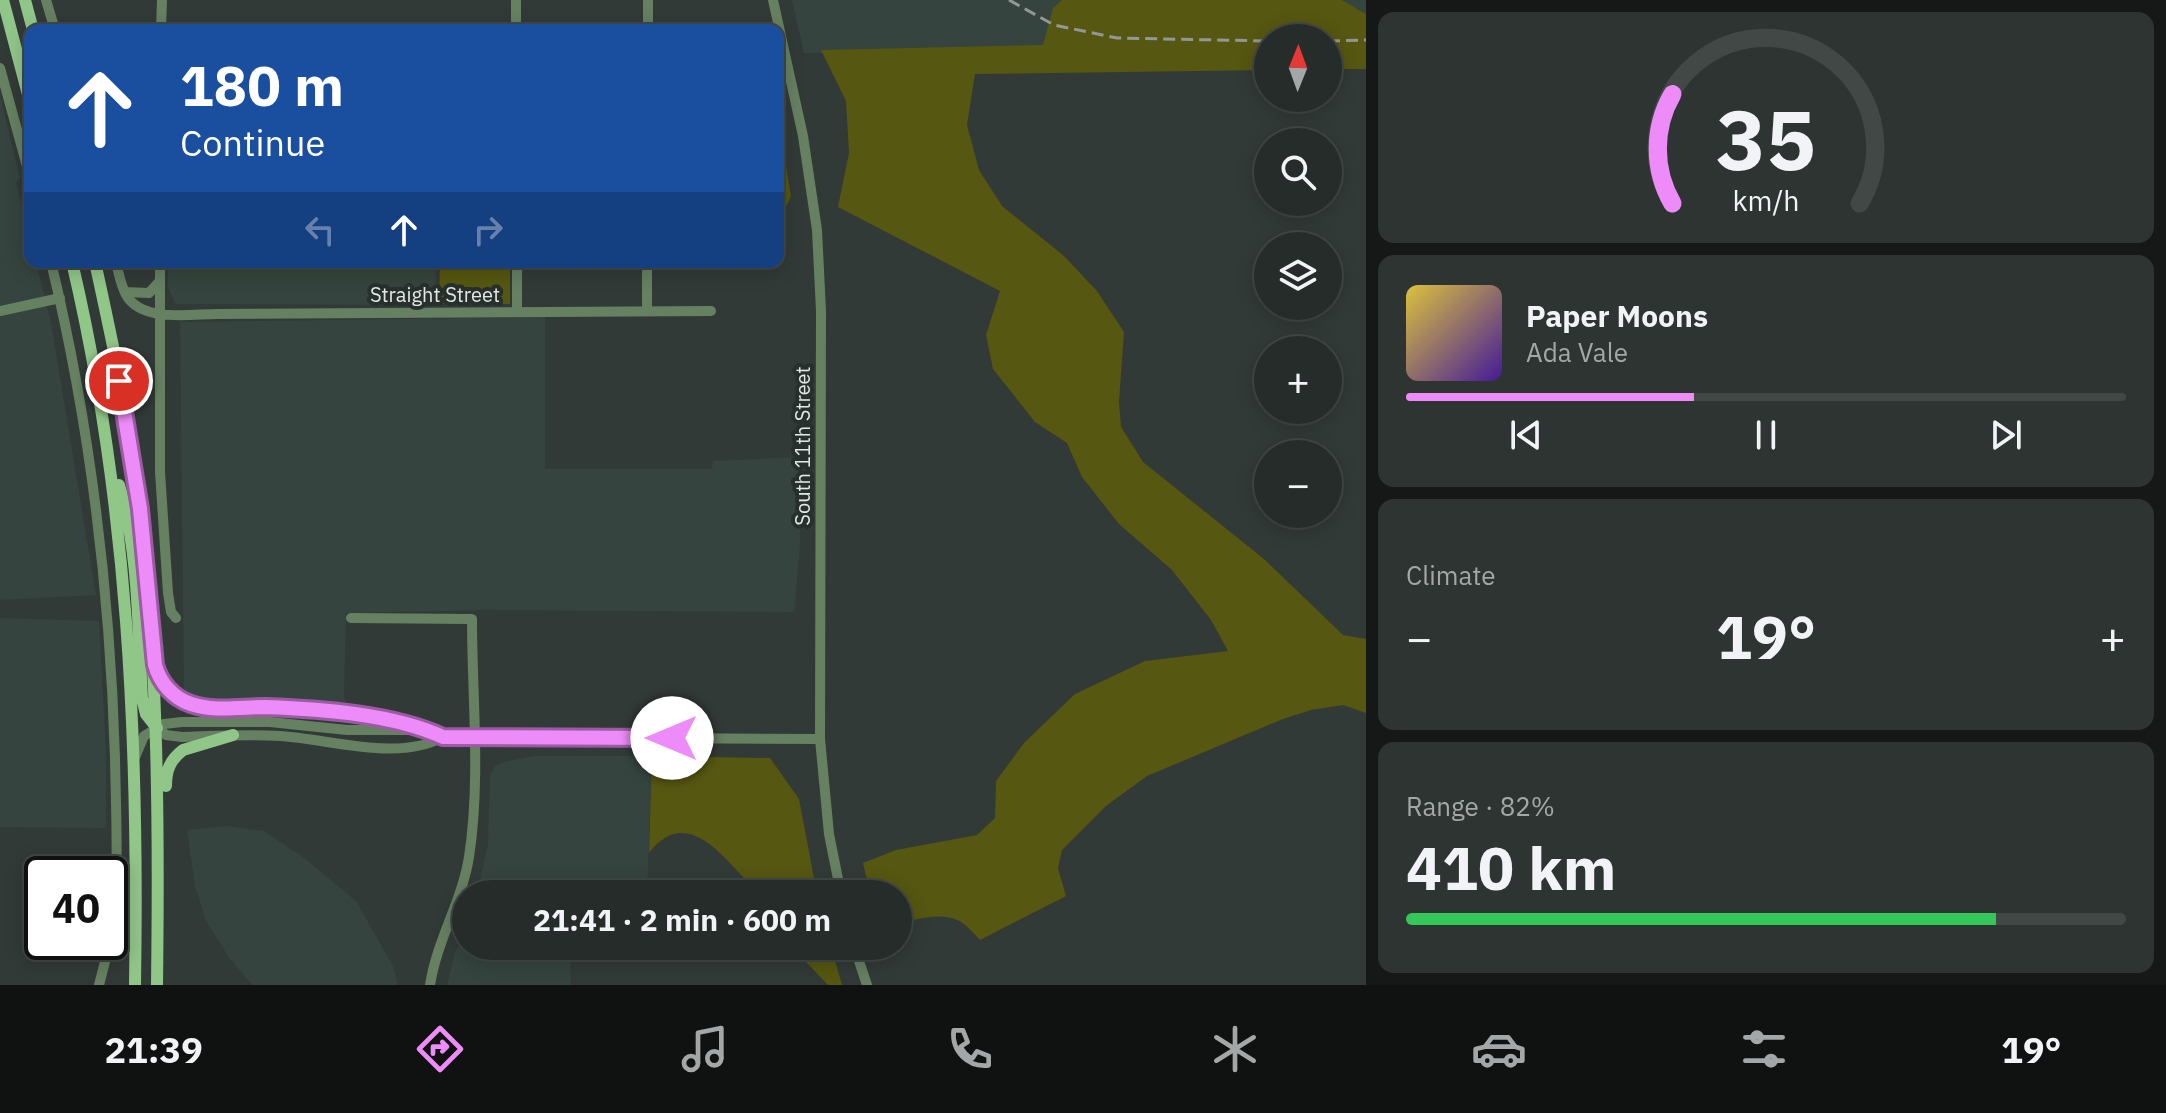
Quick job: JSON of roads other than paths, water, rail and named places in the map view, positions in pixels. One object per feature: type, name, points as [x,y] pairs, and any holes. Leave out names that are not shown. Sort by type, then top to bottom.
[{"type":"main road","points":[[3,0],[24,79]]},
{"type":"main road","points":[[25,0],[31,24]]},
{"type":"main road","points":[[73,268],[108,450],[124,575],[135,757],[135,983]]},
{"type":"main road","points":[[96,268],[124,407],[140,509],[153,655],[157,728],[157,985]]},
{"type":"main road","points":[[108,450],[127,509],[142,698],[146,714],[157,728]]},
{"type":"main road","points":[[153,655],[162,682],[174,695],[193,705],[295,709],[392,721],[427,730]]},
{"type":"main road","points":[[157,961],[164,925],[166,775],[169,764],[183,750],[233,735]]},
{"type":"street","points":[[46,0],[53,24]]},
{"type":"street","points":[[161,24],[162,0]]},
{"type":"street","points":[[516,0],[516,24]]},
{"type":"street","points":[[648,0],[648,24]]},
{"type":"street","name":"South 11th Street","points":[[773,0],[778,24]]},
{"type":"street","name":"South 11th Street","points":[[784,52],[807,160],[819,266],[820,739],[829,834],[838,880]]},
{"type":"street","points":[[0,68],[24,155]]},
{"type":"street","points":[[0,116],[13,116]]},
{"type":"street","points":[[52,268],[85,427],[104,568],[115,856]]},
{"type":"street","points":[[118,268],[125,292],[141,308],[161,313]]},
{"type":"street","points":[[160,268],[162,518],[171,612],[176,618]]},
{"type":"street","points":[[517,268],[517,312]]},
{"type":"street","points":[[647,268],[647,311]]},
{"type":"street","points":[[125,292],[149,293],[160,280]]},
{"type":"street","points":[[0,311],[60,298]]},
{"type":"street","name":"Straight Street","points":[[161,313],[711,311]]},
{"type":"street","points":[[351,618],[472,619],[475,738],[469,859],[439,946],[430,985]]},
{"type":"street","points":[[135,757],[144,736],[157,728],[182,722],[248,722],[347,730],[427,730],[443,737],[475,738],[820,739]]},
{"type":"street","points":[[157,728],[166,735],[182,737],[283,736],[342,745],[392,747],[424,747],[443,737]]},
{"type":"street","points":[[99,985],[105,960]]},
{"type":"street","points":[[859,960],[867,985]]},
{"type":"railway","points":[[1009,0],[1054,25],[1117,38],[1254,41]]},
{"type":"railway","points":[[1342,41],[1366,40]]}]
